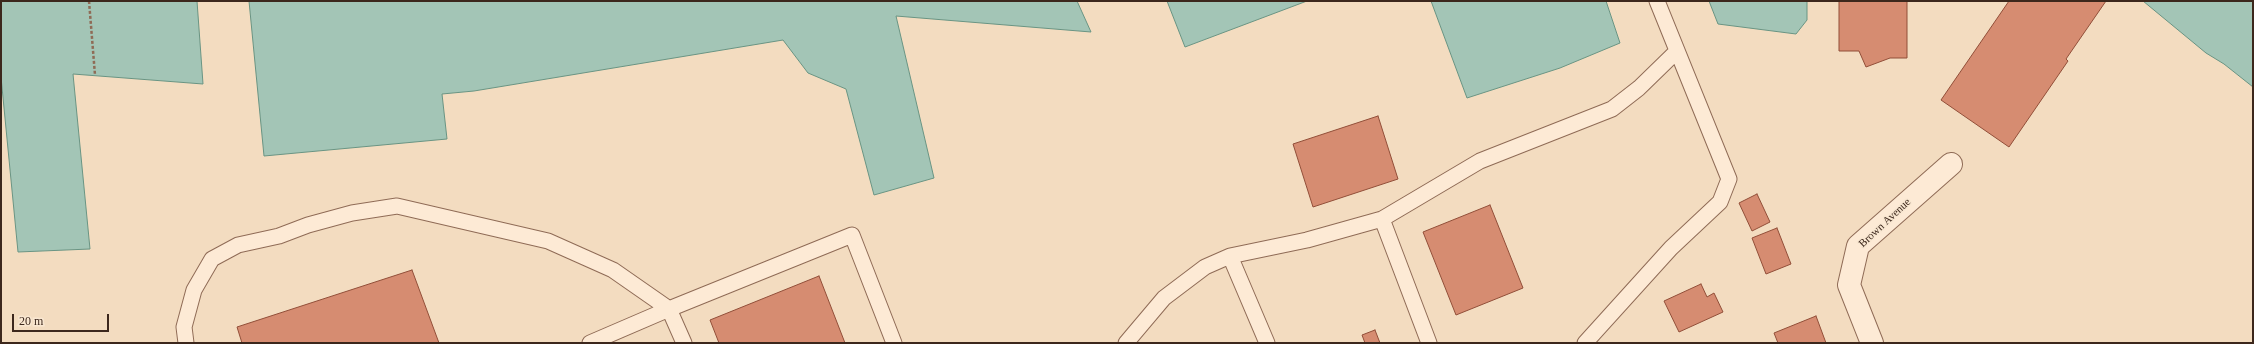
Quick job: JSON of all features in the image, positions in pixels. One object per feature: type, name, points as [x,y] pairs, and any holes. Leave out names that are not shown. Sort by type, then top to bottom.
[{"type":"street","name":"Brown Avenue","points":[[1872,343],[1849,285],[1858,246],[1951,164]]},
{"type":"lane","points":[[1585,343],[1671,248],[1720,202],[1729,179],[1657,1]]},
{"type":"lane","points":[[1126,343],[1164,298],[1205,267],[1230,256],[1307,240],[1382,219],[1480,161],[1612,109],[1638,88],[1677,51]]},
{"type":"lane","points":[[186,343],[184,327],[194,290],[212,259],[238,245],[279,236],[352,213],[397,206],[548,242],[613,270],[669,309],[684,343]]},
{"type":"lane","points":[[1382,219],[1430,343]]},
{"type":"lane","points":[[590,343],[669,309],[852,235],[894,343]]},
{"type":"lane","points":[[1230,256],[1267,343]]},
{"type":"path","points":[[89,1],[95,75]]},
{"type":"shaded area","points":[[1,1],[197,1],[203,84],[73,74],[90,249],[18,252],[1,77]]},
{"type":"shaded area","points":[[249,1],[1077,1],[1091,32],[896,16],[934,178],[874,195],[846,89],[808,73],[783,40],[474,91],[442,94],[447,139],[264,156]]},
{"type":"shaded area","points":[[1167,1],[1307,1],[1185,47]]},
{"type":"shaded area","points":[[1431,1],[1606,1],[1620,43],[1560,68],[1467,98]]},
{"type":"shaded area","points":[[1709,1],[1807,1],[1807,20],[1796,34],[1718,24]]},
{"type":"shaded area","points":[[2143,1],[2253,1],[2253,87],[2224,64],[2206,53]]},
{"type":"building","points":[[1839,1],[1907,1],[1907,58],[1890,58],[1866,67],[1859,51],[1839,51]]},
{"type":"building","points":[[2009,1],[2106,1],[2066,59],[2068,61],[2009,147],[1941,100]]},
{"type":"building","points":[[1378,116],[1398,179],[1313,207],[1293,144]]},
{"type":"building","points":[[1757,194],[1770,222],[1752,231],[1739,203]]},
{"type":"building","points":[[1490,205],[1523,288],[1456,315],[1423,232]]},
{"type":"building","points":[[1777,228],[1791,264],[1766,274],[1752,238]]},
{"type":"building","points":[[412,270],[439,343],[242,343],[237,327]]},
{"type":"building","points":[[819,276],[845,343],[719,343],[710,320]]},
{"type":"building","points":[[1701,284],[1707,297],[1714,293],[1723,312],[1679,332],[1664,301]]},
{"type":"building","points":[[1816,316],[1826,343],[1778,343],[1774,333]]},
{"type":"building","points":[[1375,330],[1380,343],[1365,343],[1362,335]]}]
